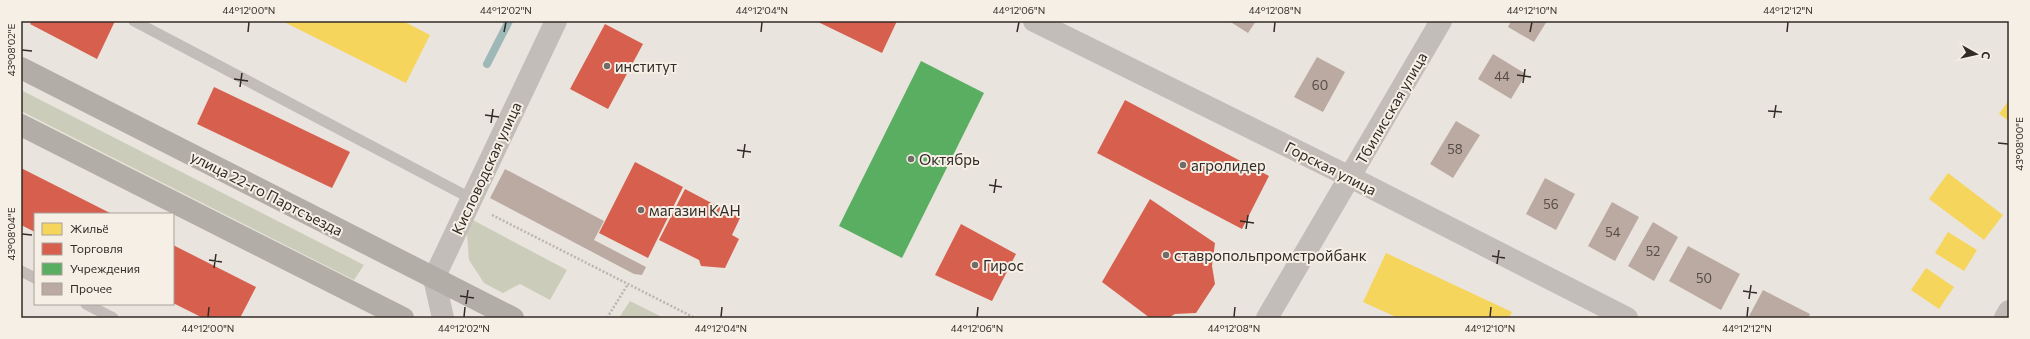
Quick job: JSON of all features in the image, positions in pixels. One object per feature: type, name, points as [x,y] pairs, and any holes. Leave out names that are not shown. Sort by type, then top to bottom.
[{"type":"main road","name":"улица 22-го Партсъезда","points":[[21,68],[513,318]]},
{"type":"main road","points":[[21,125],[403,318]]},
{"type":"street","name":"Кисловодская улица","points":[[434,278],[556,21]]},
{"type":"street","name":"Горская улица","points":[[1034,21],[1627,318]]},
{"type":"street","name":"Тбилисская улица","points":[[1267,318],[1441,21]]},
{"type":"street","points":[[434,278],[443,318]]},
{"type":"street","points":[[2005,318],[2009,312]]},
{"type":"lane","points":[[134,21],[476,190]]},
{"type":"lane","points":[[21,270],[34,277]]},
{"type":"lane","points":[[88,305],[113,318]]},
{"type":"path","points":[[476,190],[489,213],[695,318]]},
{"type":"path","points":[[607,318],[628,284]]},
{"type":"green space","points":[[21,90],[364,265],[354,280],[21,111]]},
{"type":"green space","points":[[471,219],[567,270],[550,300],[520,284],[503,293],[484,283],[469,260],[467,235]]},
{"type":"green space","points":[[630,301],[664,318],[619,318]]},
{"type":"building: Жильё","points":[[282,21],[403,21],[430,35],[406,83]]},
{"type":"building: Жильё","points":[[2009,100],[2009,121],[1999,114]]},
{"type":"building: Жильё","points":[[1948,173],[2003,215],[1984,240],[1929,199]]},
{"type":"building: Жильё","points":[[1948,232],[1977,250],[1964,271],[1935,253]]},
{"type":"building: Жильё","points":[[1386,253],[1512,312],[1509,318],[1398,318],[1363,302]]},
{"type":"building: Жильё","points":[[1926,268],[1954,287],[1939,309],[1911,290]]},
{"type":"building: Торговля","points":[[32,21],[115,21],[97,59],[30,24]]},
{"type":"building: Торговля","points":[[816,21],[897,21],[882,53]]},
{"type":"building: Торговля","name":"институт","points":[[605,24],[643,44],[608,109],[570,89]]},
{"type":"building: Торговля","points":[[214,87],[350,152],[332,188],[197,124]]},
{"type":"building: Торговля","name":"агролидер","points":[[1125,100],[1269,176],[1242,229],[1097,153]]},
{"type":"building: Торговля","name":"магазин КАН","points":[[635,162],[683,187],[648,258],[599,233]]},
{"type":"building: Торговля","points":[[21,168],[110,213],[34,213],[34,232],[21,225]]},
{"type":"building: Торговля","points":[[685,189],[740,218],[732,235],[739,239],[725,268],[701,266],[699,260],[659,240]]},
{"type":"building: Торговля","name":"ставропольпромстройбанк","points":[[1150,199],[1215,243],[1212,266],[1215,284],[1196,313],[1175,314],[1168,318],[1150,318],[1102,282]]},
{"type":"building: Торговля","name":"Гирос","points":[[961,224],[1016,254],[992,301],[935,275]]},
{"type":"building: Торговля","points":[[174,246],[256,287],[240,318],[203,318],[174,304]]},
{"type":"building: Учреждения","name":"Октябрь","points":[[921,61],[984,93],[902,258],[839,226]]},
{"type":"building: Прочее","points":[[1229,21],[1256,21],[1248,33]]},
{"type":"building: Прочее","points":[[1511,21],[1547,21],[1534,42],[1508,27]]},
{"type":"building: Прочее","points":[[1493,54],[1526,74],[1511,99],[1478,79]]},
{"type":"building: Прочее","points":[[1317,57],[1345,72],[1323,112],[1294,97]]},
{"type":"building: Прочее","points":[[1456,121],[1480,135],[1453,178],[1430,164]]},
{"type":"building: Прочее","points":[[505,169],[604,221],[594,240],[646,267],[642,275],[634,274],[490,198]]},
{"type":"building: Прочее","points":[[1545,178],[1575,194],[1556,230],[1526,214]]},
{"type":"building: Прочее","points":[[1612,202],[1639,217],[1615,261],[1588,246]]},
{"type":"building: Прочее","points":[[1653,222],[1678,237],[1654,281],[1628,266]]},
{"type":"building: Прочее","points":[[1688,246],[1740,274],[1721,310],[1669,281]]},
{"type":"building: Прочее","points":[[1763,290],[1810,314],[1808,318],[1748,318]]},
{"type":"waterway","points":[[487,64],[509,21]]},
{"type":"place","name":"институт","points":[[607,66]]},
{"type":"place","name":"Октябрь","points":[[911,159]]},
{"type":"place","name":"агролидер","points":[[1183,165]]},
{"type":"place","name":"магазин КАН","points":[[641,210]]},
{"type":"place","name":"ставропольпромстройбанк","points":[[1166,255]]},
{"type":"place","name":"Гирос","points":[[975,265]]}]
